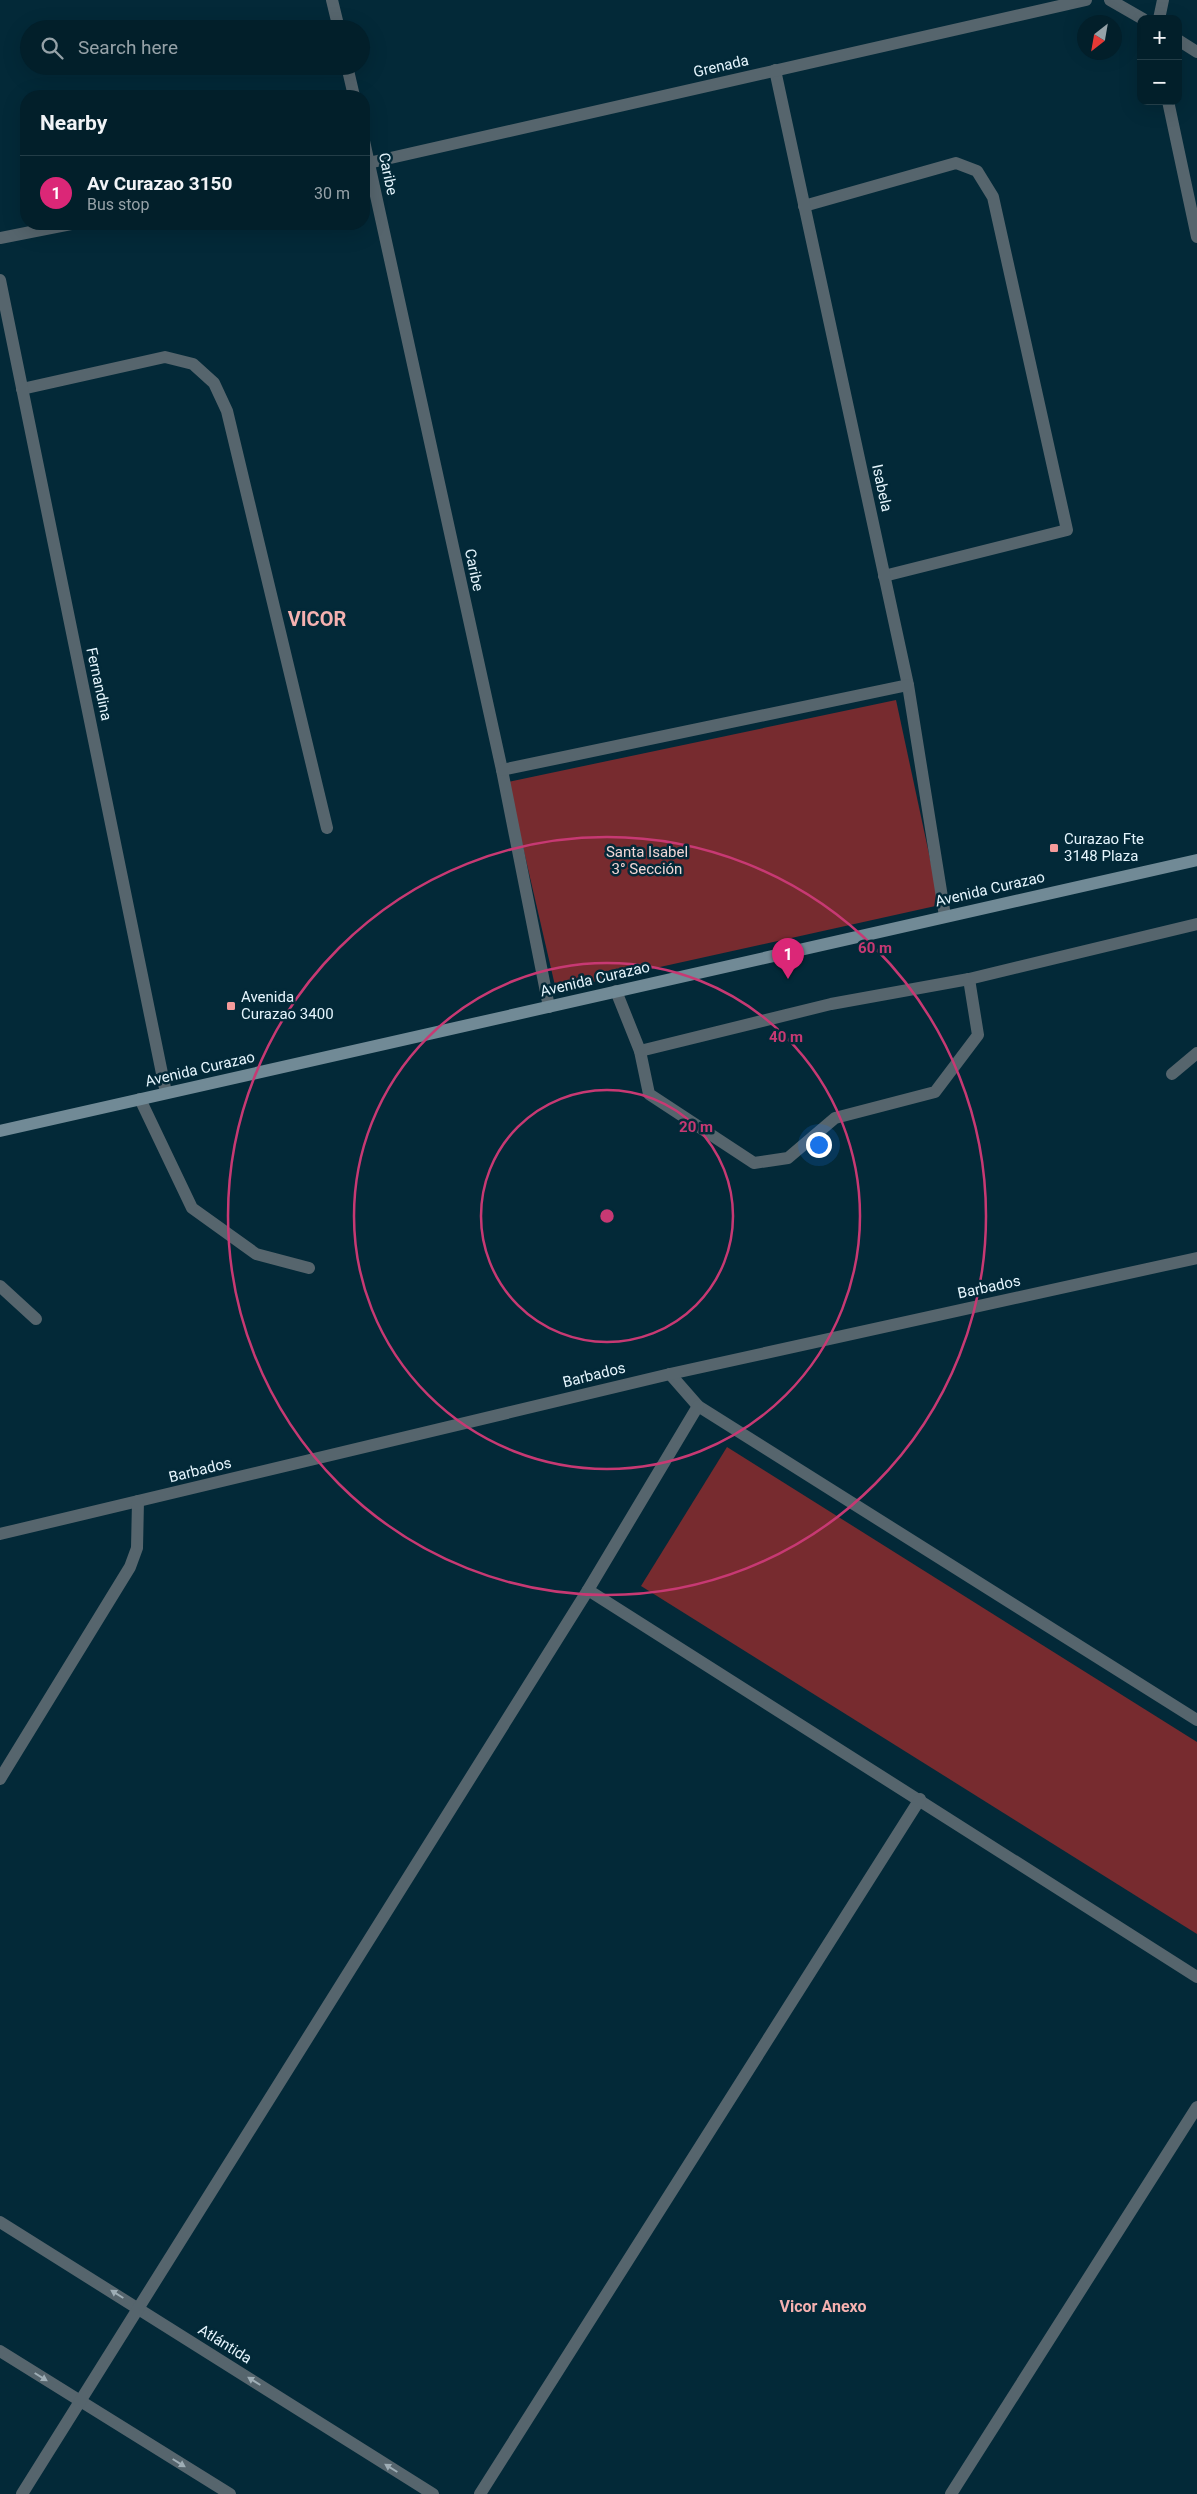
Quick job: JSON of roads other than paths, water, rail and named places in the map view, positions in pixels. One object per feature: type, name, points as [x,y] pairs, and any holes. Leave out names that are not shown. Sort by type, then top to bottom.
[{"type":"street","points":[[332,0],[337,20]]},
{"type":"street","name":"Grenada","points":[[370,163],[1086,0]]},
{"type":"street","points":[[1110,0],[1137,16]]},
{"type":"street","points":[[1160,15],[1163,0]]},
{"type":"street","points":[[1182,43],[1197,52]]},
{"type":"street","name":"Isabela","points":[[775,70],[908,685],[945,916]]},
{"type":"street","points":[[349,75],[353,90]]},
{"type":"street","points":[[1169,105],[1197,237]]},
{"type":"street","points":[[804,206],[956,163],[977,172],[993,197],[1067,530],[884,576]]},
{"type":"street","name":"Caribe","points":[[370,182],[502,770],[549,1007]]},
{"type":"street","points":[[0,238],[41,230]]},
{"type":"street","name":"Fernandina","points":[[0,280],[166,1093]]},
{"type":"street","points":[[22,389],[165,357],[192,364],[214,383],[227,411],[327,828]]},
{"type":"street","points":[[502,770],[908,685]]},
{"type":"street","name":"Avenida Curazao","points":[[0,1131],[549,1007],[616,990],[1197,860]]},
{"type":"street","points":[[640,1051],[831,1004],[969,979],[1197,924]]},
{"type":"street","points":[[616,990],[640,1051],[650,1094],[754,1163],[788,1158],[835,1118],[934,1092],[978,1035],[969,979]]},
{"type":"street","points":[[1172,1074],[1197,1053]]},
{"type":"street","points":[[140,1099],[192,1208],[256,1254],[309,1268]]},
{"type":"street","name":"Barbados","points":[[0,1534],[670,1374],[1197,1258]]},
{"type":"street","points":[[0,1286],[36,1319]]},
{"type":"street","points":[[670,1374],[698,1406],[1197,1720]]},
{"type":"street","points":[[22,2494],[588,1590],[698,1406]]},
{"type":"street","points":[[0,1779],[130,1567],[137,1548],[138,1501]]},
{"type":"street","points":[[588,1590],[920,1799],[1197,1977]]},
{"type":"street","points":[[480,2494],[920,1799]]},
{"type":"street","points":[[951,2494],[1197,2107]]},
{"type":"street","name":"Atlántida","points":[[0,2222],[433,2494]]},
{"type":"street","points":[[0,2351],[230,2494]]},
{"type":"place","name":"Curazao Fte 3148 Plaza","points":[[1054,848]]},
{"type":"place","name":"Av Curazao 3150","points":[[788,979]]},
{"type":"place","name":"Avenida Curazao 3400","points":[[231,1006]]},
{"type":"district","name":"VICOR","points":[[317,619]]},
{"type":"district","name":"Vicor Anexo","points":[[823,2306]]},
{"type":"park label","name":"Santa Isabel 3° Sección","points":[[647,860]]}]
